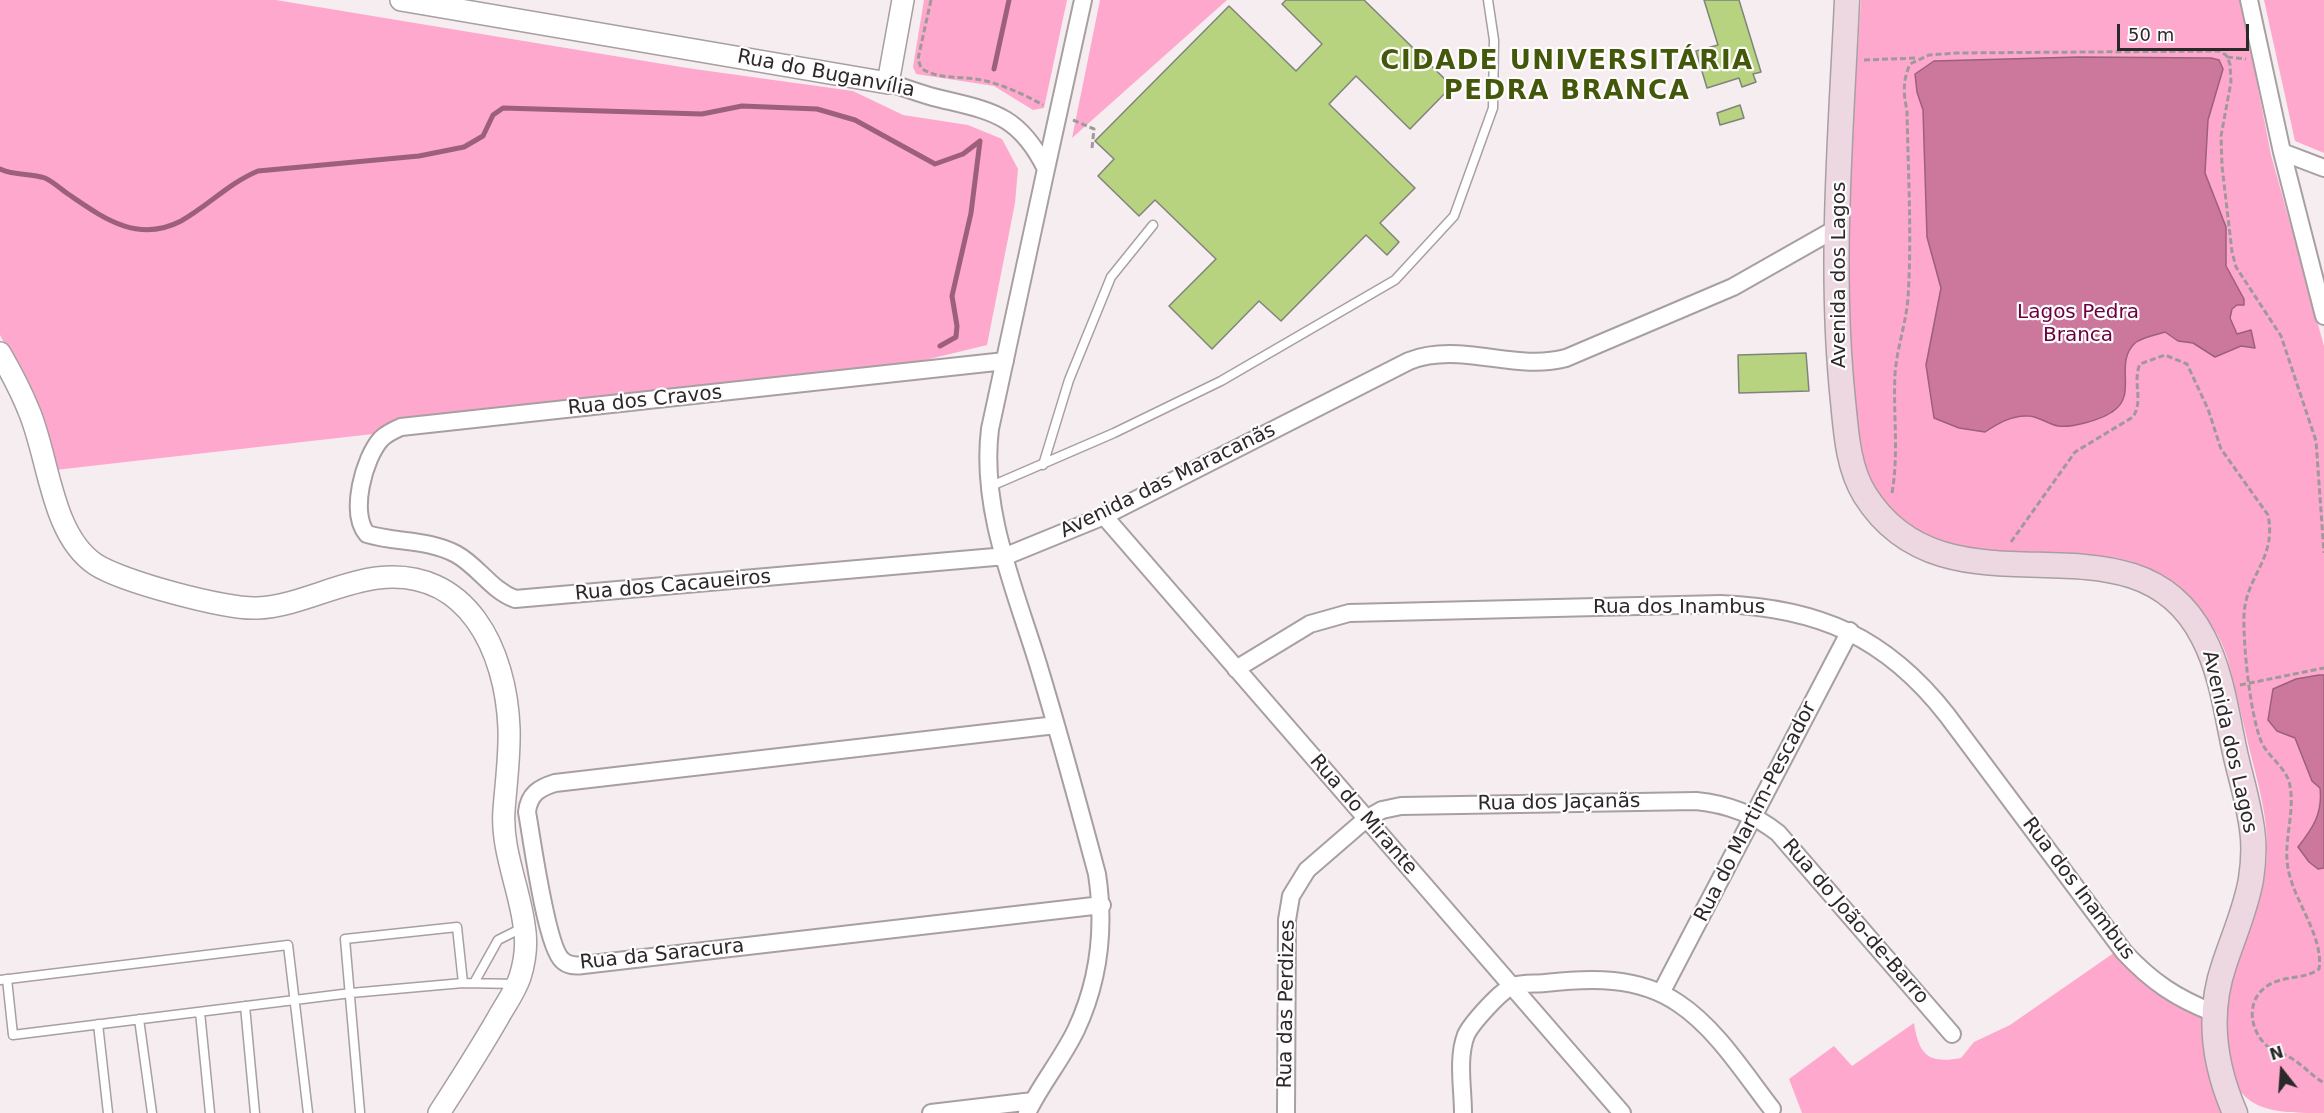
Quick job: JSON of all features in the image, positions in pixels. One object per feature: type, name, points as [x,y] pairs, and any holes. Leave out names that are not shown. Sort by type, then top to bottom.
[{"type":"main road","name":"Avenida dos Lagos","points":[[1847,0],[1837,228],[1836,324],[1846,434],[1854,470],[1865,495],[1884,518],[1923,547],[1949,558],[1982,563],[2102,568],[2144,579],[2169,596],[2192,618],[2213,661],[2221,690],[2249,813],[2253,857],[2246,901],[2222,969],[2214,1013],[2219,1068],[2235,1113]]},
{"type":"street","name":"Rua do Buganvília","points":[[401,0],[888,83],[979,108],[1001,117],[1023,132],[1035,146],[1046,169]]},
{"type":"street","points":[[888,83],[903,0]]},
{"type":"street","points":[[931,1113],[1030,1107],[1075,1031],[1085,1007],[1101,936],[1102,905],[1097,874],[988,487],[988,447],[1083,0]]},
{"type":"street","points":[[2249,0],[2282,152],[2324,316]]},
{"type":"street","points":[[2282,152],[2324,168]]},
{"type":"street","name":"Avenida das Maracanãs","points":[[1006,556],[1104,516],[1409,361],[1443,353],[1540,363],[1566,358],[1733,287],[1837,228]]},
{"type":"street","points":[[0,353],[30,411],[62,520],[82,555],[99,567],[208,602],[258,608],[354,583],[403,577],[426,582],[449,592],[470,611],[486,634],[501,666],[506,697],[509,730],[503,820],[525,927],[524,958],[517,984],[439,1113]]},
{"type":"street","name":"Rua dos Cravos","points":[[362,528],[357,507],[362,483],[381,439],[401,427],[1005,362]]},
{"type":"street","name":"Rua do Mirante","points":[[1104,516],[1622,1113]]},
{"type":"street","name":"Rua dos Cacaueiros","points":[[362,528],[367,534],[375,537],[410,540],[445,549],[460,556],[505,595],[515,599],[1006,556]]},
{"type":"street","name":"Rua dos Inambus","points":[[1236,669],[1310,624],[1359,612],[1721,604],[1754,606],[1806,615],[1850,631],[1894,660],[1932,695],[2124,952],[2147,977],[2167,991],[2214,1013]]},
{"type":"street","name":"Rua do Martim-Pescador","points":[[1661,993],[1850,631]]},
{"type":"street","name":"Rua da Saracura","points":[[1056,725],[555,783],[543,787],[528,801],[527,812],[552,941],[563,962],[573,966],[1102,905]]},
{"type":"street","name":"Rua dos Jaçanãs","points":[[1366,819],[1382,810],[1401,806],[1696,801],[1716,803],[1753,816]]},
{"type":"street","name":"Rua do João-de-Barro","points":[[1753,816],[1778,834],[1952,1034]]},
{"type":"street","name":"Rua das Perdizes","points":[[1286,1113],[1287,920],[1291,896],[1307,870],[1366,819]]},
{"type":"street","points":[[1463,1113],[1462,1049],[1465,1037],[1477,1019],[1512,986],[1610,980],[1661,993],[1679,1003],[1701,1023],[1772,1109]]},
{"type":"lane","points":[[988,487],[1043,465],[1221,381],[1395,280],[1454,216],[1492,108],[1494,40],[1488,0]]},
{"type":"lane","points":[[1043,465],[1069,380],[1112,277],[1153,225]]},
{"type":"lane","points":[[360,1112],[345,939],[457,927],[463,983]]},
{"type":"lane","points":[[474,983],[498,940],[525,927]]},
{"type":"lane","points":[[308,1113],[294,1000],[288,945],[4,979],[13,1035],[98,1024],[200,1012],[245,1006],[294,1000],[351,993],[463,983],[517,984]]},
{"type":"lane","points":[[245,1006],[255,1113]]},
{"type":"lane","points":[[200,1012],[210,1113]]},
{"type":"lane","points":[[139,1019],[152,1113]]},
{"type":"lane","points":[[98,1024],[108,1113]]},
{"type":"path","points":[[931,0],[918,59],[921,68],[931,75],[985,80],[1024,94],[1058,115],[1094,129],[1092,148]]},
{"type":"path","points":[[1844,62],[1920,58],[1957,53],[2205,50],[2219,51],[2226,55],[2231,82],[2223,117],[2222,166],[2232,252],[2240,274],[2281,336],[2316,441],[2324,554]]},
{"type":"path","points":[[1890,498],[1895,470],[1897,354],[1906,324],[1910,268],[1904,77],[1910,64],[1920,58]]},
{"type":"path","points":[[2007,548],[2075,452],[2133,417],[2137,410],[2139,396],[2136,377],[2140,364],[2165,355],[2179,359],[2191,370],[2221,449],[2268,515],[2270,539],[2266,558],[2252,582],[2244,616],[2250,682],[2261,742],[2279,763],[2290,784],[2292,816],[2286,854],[2288,866],[2293,888],[2316,930],[2323,960],[2319,969],[2312,974],[2278,981],[2266,986],[2254,1002],[2251,1013],[2253,1025],[2259,1037],[2268,1047],[2291,1058],[2324,1083]]},
{"type":"path","points":[[2221,690],[2324,668]]},
{"type":"green space","points":[[0,0],[276,0],[687,68],[853,91],[903,115],[968,125],[1002,139],[1018,169],[1015,203],[987,345],[917,362],[400,418],[373,434],[55,470],[51,445],[38,408],[0,335]]},
{"type":"green space","points":[[924,0],[1067,0],[1044,108],[1033,110],[994,86],[916,74],[913,67]]},
{"type":"green space","points":[[1100,0],[1227,0],[1072,138]]},
{"type":"green space","name":"Lagos Pedra Branca","points":[[1861,0],[2241,0],[2271,155],[2324,346],[2324,1113],[2289,1112],[2259,1106],[2248,1099],[2238,1088],[2231,1073],[2223,1029],[2222,1003],[2260,896],[2266,865],[2267,836],[2261,796],[2227,657],[2206,617],[2188,597],[2174,586],[2135,562],[2091,555],[1984,552],[1950,546],[1920,534],[1893,512],[1870,479],[1860,448],[1857,426],[1848,295],[1851,147]]},
{"type":"green space","points":[[2264,0],[2324,0],[2324,153],[2295,141]]},
{"type":"green space","points":[[2118,950],[2210,1016],[2231,1113],[1802,1113],[1789,1079],[1834,1046],[1852,1066],[1914,1023],[1919,1043],[1927,1055],[1940,1060],[1961,1058],[1974,1042],[2010,1025]]},
{"type":"shaded area","points":[[2079,57],[2211,58],[2219,60],[2223,69],[2208,120],[2205,173],[2226,227],[2226,266],[2244,299],[2244,305],[2237,305],[2232,309],[2230,318],[2237,334],[2251,330],[2255,348],[2241,346],[2215,357],[2193,343],[2178,341],[2165,332],[2138,341],[2129,351],[2126,360],[2124,397],[2120,405],[2107,415],[2071,426],[2058,426],[2036,417],[2022,416],[2005,421],[1985,432],[1959,428],[1934,418],[1926,365],[1941,288],[1927,237],[1923,110],[1917,92],[1915,74],[1934,61]]},
{"type":"shaded area","points":[[2324,675],[2324,868],[2318,869],[2309,862],[2298,847],[2316,820],[2321,797],[2320,788],[2312,781],[2295,738],[2277,731],[2268,720],[2273,689],[2296,679]]},
{"type":"building","points":[[1286,0],[1364,0],[1452,86],[1410,129],[1356,76],[1329,104],[1415,188],[1380,223],[1399,242],[1387,255],[1366,235],[1281,321],[1259,301],[1212,349],[1169,306],[1216,259],[1155,200],[1139,216],[1098,176],[1114,159],[1095,141],[1229,6],[1296,71],[1322,44],[1282,4]]},
{"type":"building","points":[[1704,0],[1739,0],[1761,72],[1753,74],[1756,82],[1742,87],[1739,78],[1707,88],[1696,51],[1718,45]]},
{"type":"building","points":[[1740,105],[1744,118],[1720,125],[1717,113]]},
{"type":"building","points":[[1806,353],[1809,391],[1739,393],[1738,355]]},
{"type":"waterway","points":[[994,69],[1009,0]]},
{"type":"waterway","points":[[0,169],[45,178],[107,219],[135,229],[150,230],[181,221],[258,171],[419,156],[464,147],[483,136],[493,115],[503,108],[702,114],[742,106],[817,109],[855,120],[935,164],[963,154],[980,141]]},
{"type":"waterway","points":[[940,346],[956,337],[957,326],[952,296],[971,213],[980,141]]},
{"type":"district","name":"CIDADE UNIVERSITÁRIA PEDRA BRANCA","points":[[1567,76]]}]
